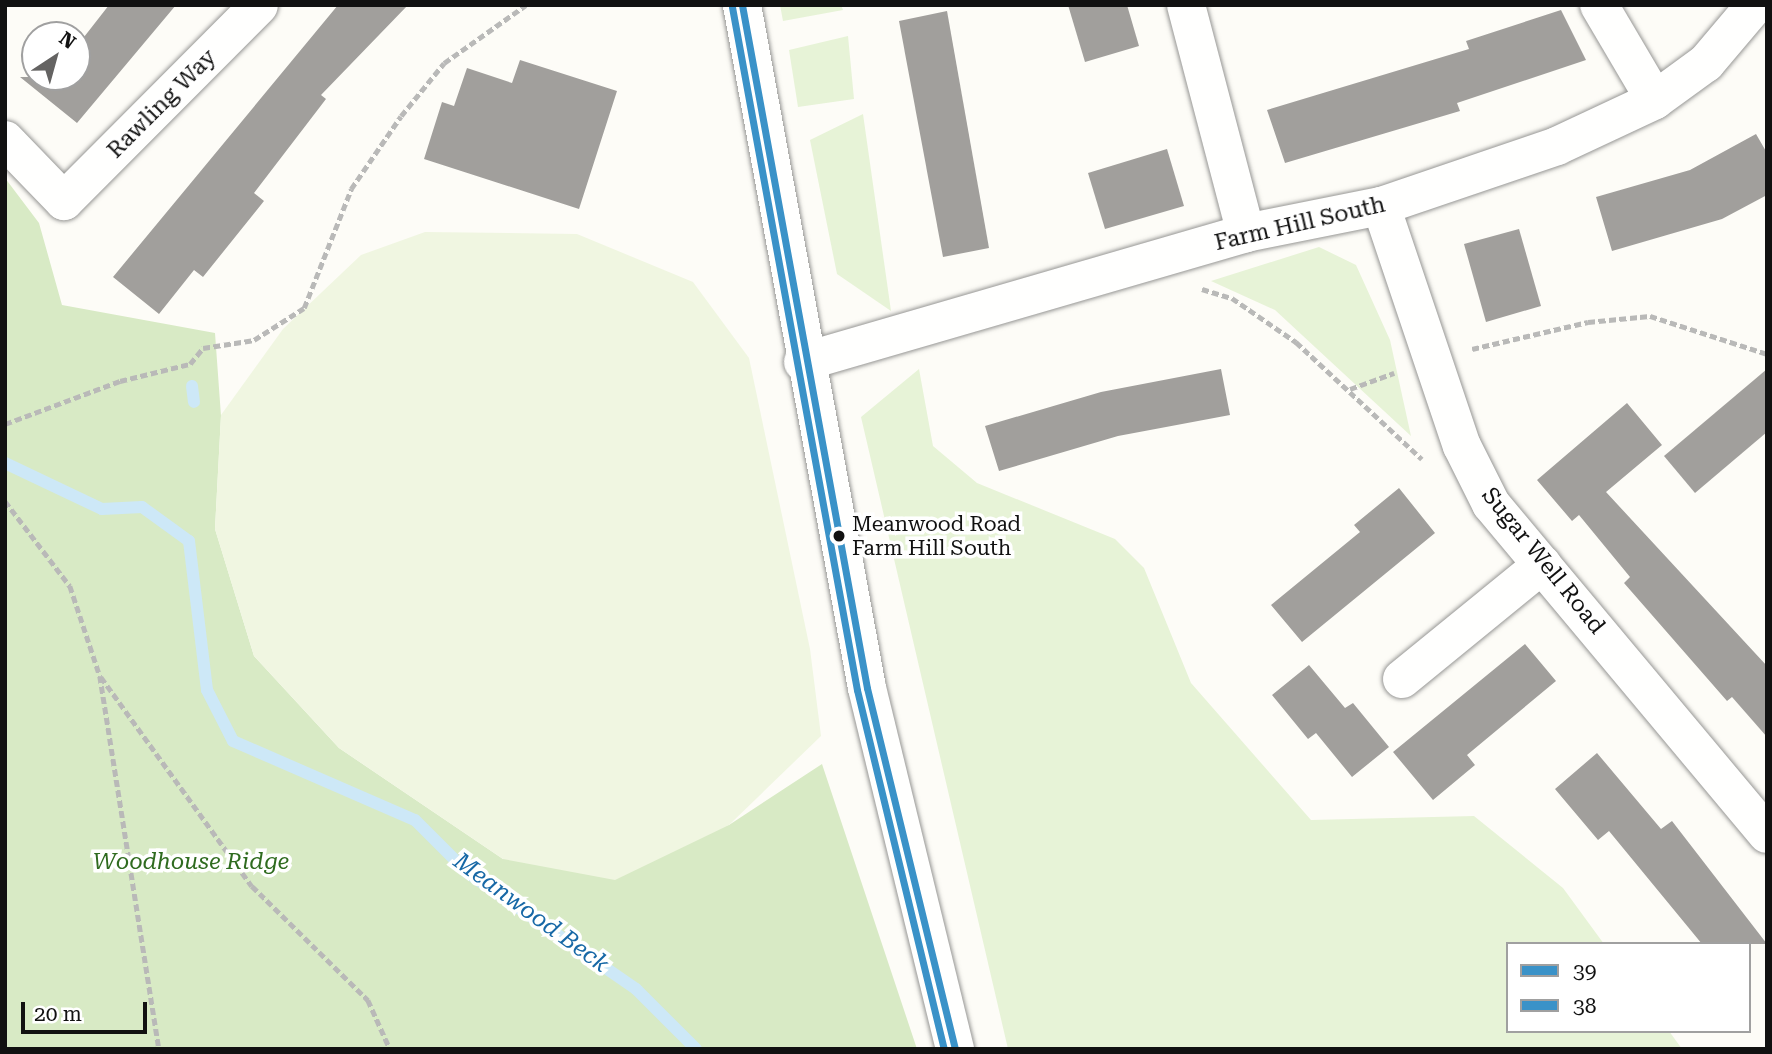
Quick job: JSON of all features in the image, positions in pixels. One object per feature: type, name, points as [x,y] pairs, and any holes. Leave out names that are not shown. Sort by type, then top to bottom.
[{"type":"street","name":"Rawling Way","points":[[5,140],[64,201],[258,5]]},
{"type":"street","points":[[742,5],[803,362],[867,688],[956,1049]]},
{"type":"street","points":[[1186,5],[1246,233]]},
{"type":"street","points":[[1598,5],[1655,100]]},
{"type":"street","name":"Farm Hill South","points":[[803,362],[1246,233],[1381,206],[1557,146],[1655,100],[1706,63],[1755,5]]},
{"type":"street","name":"Sugar Well Road","points":[[1381,206],[1462,446],[1491,504],[1767,834]]},
{"type":"street","points":[[1402,679],[1542,565]]},
{"type":"path","points":[[6,424],[120,381],[190,364],[204,348],[254,340],[304,308],[351,188],[401,116],[444,63],[526,5]]},
{"type":"path","points":[[1194,286],[1232,298],[1350,390],[1429,466]]},
{"type":"path","points":[[1350,390],[1432,359],[1588,322],[1650,316],[1767,354]]},
{"type":"path","points":[[5,501],[70,586],[100,676],[159,1049]]},
{"type":"path","points":[[100,676],[252,886],[368,1000],[390,1049]]},
{"type":"green space","points":[[780,5],[841,5],[843,10],[783,21]]},
{"type":"green space","points":[[848,36],[854,99],[798,107],[789,50]]},
{"type":"green space","points":[[863,114],[891,311],[837,274],[810,140]]},
{"type":"green space","name":"Woodhouse Ridge","points":[[5,178],[39,223],[62,305],[215,333],[221,416],[215,529],[254,656],[339,748],[503,859],[729,825],[822,764],[917,1049],[5,1049]]},
{"type":"green space","points":[[425,232],[577,234],[693,282],[749,358],[810,649],[821,736],[729,825],[615,880],[503,859],[339,748],[254,656],[215,529],[221,415],[283,329],[361,255]]},
{"type":"green space","points":[[1319,247],[1356,265],[1390,340],[1411,436],[1275,310],[1211,281]]},
{"type":"green space","points":[[919,369],[933,446],[977,483],[1115,539],[1144,568],[1191,683],[1311,820],[1474,816],[1563,888],[1603,942],[1506,942],[1506,1033],[1670,1033],[1682,1049],[1008,1049],[861,417]]},
{"type":"building","points":[[109,5],[176,5],[77,123],[37,91],[91,91],[91,28]]},
{"type":"building","points":[[338,5],[408,5],[321,95],[326,99],[254,193],[264,201],[203,277],[194,270],[159,314],[113,277]]},
{"type":"building","points":[[1068,5],[1127,5],[1139,46],[1085,62]]},
{"type":"building","points":[[1561,10],[1586,60],[1457,103],[1460,111],[1285,163],[1267,110],[1469,49],[1466,41]]},
{"type":"building","points":[[947,11],[989,248],[943,257],[899,21]]},
{"type":"building","points":[[520,60],[617,91],[579,209],[424,159],[442,102],[454,106],[467,68],[512,83]]},
{"type":"building","points":[[1756,134],[1767,153],[1767,195],[1722,219],[1612,251],[1596,197],[1690,170]]},
{"type":"building","points":[[1167,149],[1184,206],[1105,229],[1088,173]]},
{"type":"building","points":[[1519,229],[1541,306],[1486,322],[1464,244]]},
{"type":"building","points":[[1221,369],[1230,415],[1118,436],[999,471],[985,426],[1101,392]]},
{"type":"building","points":[[1767,369],[1767,432],[1695,493],[1664,456]]},
{"type":"building","points":[[1627,403],[1662,445],[1606,492],[1767,666],[1767,737],[1732,697],[1727,701],[1624,583],[1630,577],[1579,515],[1572,521],[1537,480]]},
{"type":"building","points":[[1399,488],[1435,533],[1302,642],[1271,605],[1360,532],[1354,525]]},
{"type":"building","points":[[1525,644],[1556,681],[1467,755],[1475,765],[1433,800],[1393,752]]},
{"type":"building","points":[[1309,665],[1345,708],[1353,703],[1389,747],[1352,777],[1316,733],[1308,739],[1272,695]]},
{"type":"building","points":[[1597,753],[1661,829],[1672,821],[1767,944],[1700,942],[1609,831],[1598,840],[1555,789]]},
{"type":"waterway","points":[[192,386],[194,402]]},
{"type":"waterway","name":"Meanwood Beck","points":[[5,463],[102,509],[142,507],[189,541],[207,690],[233,741],[415,820],[468,873],[636,989],[696,1049]]},
{"type":"transit line","name":"39","points":[[742,5],[867,688],[955,1049]]},
{"type":"transit line","name":"38","points":[[732,7],[857,690],[944,1049]]},
{"type":"place","name":"Meanwood Road Farm Hill South","points":[[839,536]]}]
